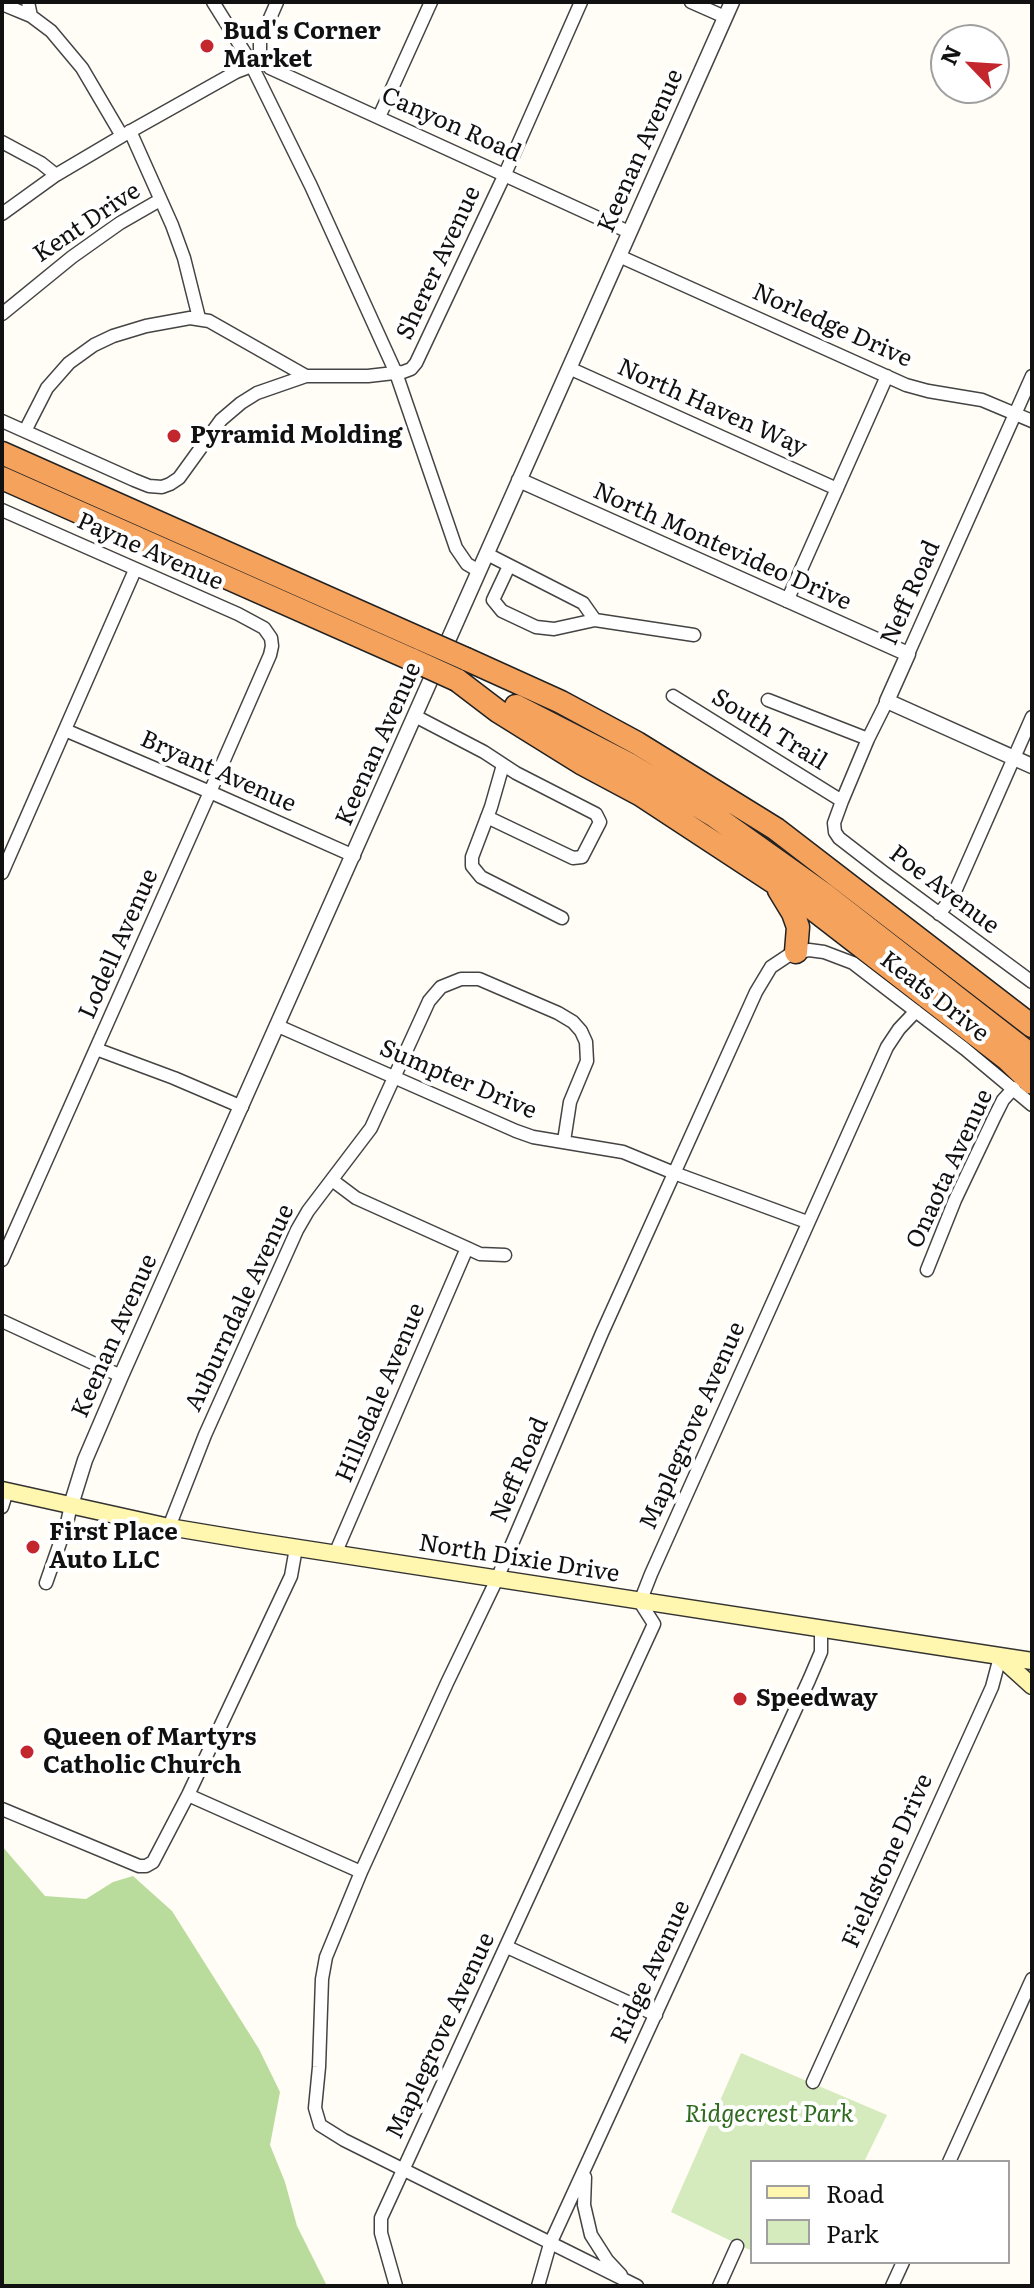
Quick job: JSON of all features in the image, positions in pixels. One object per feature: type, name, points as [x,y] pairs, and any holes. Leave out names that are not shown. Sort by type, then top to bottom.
[{"type":"highway","points":[[2,453],[418,650],[499,712],[581,763],[641,795],[804,902],[1007,1059],[1023,1086]]},
{"type":"highway","points":[[2,478],[418,650],[466,659],[561,702],[626,737],[776,829],[1032,1026]]},
{"type":"highway","points":[[457,680],[512,704],[627,763],[713,815],[824,894],[1032,1056]]},
{"type":"highway","points":[[775,882],[798,927],[796,952]]},
{"type":"main road","name":"North Dixie Drive","points":[[4,1496],[71,1505],[169,1527],[296,1548],[1032,1661]]},
{"type":"main road","points":[[1000,1657],[1032,1686]]},
{"type":"street","points":[[28,2],[31,16]]},
{"type":"street","points":[[213,2],[257,56],[311,186],[396,373],[456,548],[467,564],[479,571]]},
{"type":"street","points":[[2,214],[56,175],[236,72],[257,56],[277,2]]},
{"type":"street","points":[[379,117],[431,2]]},
{"type":"street","name":"Sherer Avenue","points":[[25,431],[155,487],[170,484],[179,478],[221,420],[241,403],[277,384],[306,376],[368,376],[411,369],[505,174],[581,2]]},
{"type":"street","points":[[691,2],[725,17]]},
{"type":"street","name":"Keenan Avenue","points":[[71,1505],[85,1460],[121,1376],[732,2]]},
{"type":"street","points":[[2,4],[31,16],[51,31],[82,68],[126,133],[172,225],[199,318]]},
{"type":"street","name":"Canyon Road","points":[[257,56],[275,71],[629,232]]},
{"type":"street","points":[[2,142],[56,175]]},
{"type":"street","name":"Kent Drive","points":[[2,314],[72,257],[120,223],[160,200]]},
{"type":"street","name":"Norledge Drive","points":[[619,256],[906,385],[982,400],[1032,421]]},
{"type":"street","points":[[2,421],[25,431],[37,404],[54,380],[69,363],[94,345],[128,330],[190,318],[209,321],[306,376]]},
{"type":"street","name":"North Haven Way","points":[[569,368],[837,489]]},
{"type":"street","points":[[787,601],[887,376]]},
{"type":"street","name":"Neff Road","points":[[834,829],[842,801],[868,739],[1032,376]]},
{"type":"street","name":"North Montevideo Drive","points":[[519,480],[908,654]]},
{"type":"street","name":"Payne Avenue","points":[[2,510],[251,621],[267,631],[272,643]]},
{"type":"street","points":[[487,554],[583,603],[595,620]]},
{"type":"street","points":[[509,566],[493,600],[502,611],[536,627],[554,629],[595,620],[694,635]]},
{"type":"street","points":[[2,873],[135,570]]},
{"type":"street","name":"Lodell Avenue","points":[[2,1260],[270,655],[272,643]]},
{"type":"street","name":"South Trail","points":[[673,696],[842,801]]},
{"type":"street","points":[[768,700],[868,739]]},
{"type":"street","points":[[887,701],[1032,766]]},
{"type":"street","points":[[415,716],[599,817],[598,826],[582,857],[573,858],[487,817]]},
{"type":"street","points":[[939,914],[953,896],[1032,717]]},
{"type":"street","name":"Bryant Avenue","points":[[65,730],[354,856]]},
{"type":"street","points":[[503,765],[472,857],[472,866],[481,877],[562,918]]},
{"type":"street","name":"Poe Avenue","points":[[834,829],[839,838],[1032,982]]},
{"type":"street","name":"Neff Road","points":[[404,2169],[326,2130],[317,2119],[315,2108],[323,1970],[361,1872],[497,1579],[602,1333],[765,975],[777,961],[796,952]]},
{"type":"street","name":"Keats Drive","points":[[796,952],[824,952],[853,963],[1023,1086],[1032,1105]]},
{"type":"street","name":"Auburndale Avenue","points":[[169,1527],[205,1435],[297,1230],[371,1128],[433,995],[450,982],[479,979],[565,1017],[581,1031],[588,1051],[587,1061],[570,1102],[564,1141]]},
{"type":"street","name":"Maplegrove Avenue","points":[[396,2286],[380,2227],[381,2218],[654,1624],[640,1602],[807,1222],[887,1047],[906,1019],[916,1011]]},
{"type":"street","name":"Sumpter Drive","points":[[278,1026],[516,1131],[533,1137],[623,1152],[807,1222]]},
{"type":"street","points":[[96,1049],[242,1107]]},
{"type":"street","name":"Onaota Avenue","points":[[927,1270],[1003,1100],[1023,1086]]},
{"type":"street","points":[[332,1180],[356,1198],[480,1254],[505,1255]]},
{"type":"street","name":"Hillsdale Avenue","points":[[335,1554],[467,1248]]},
{"type":"street","points":[[2,1321],[121,1376]]},
{"type":"street","points":[[46,1583],[71,1505]]},
{"type":"street","points":[[2,1809],[139,1866],[149,1865],[157,1857],[188,1795],[291,1576],[296,1548]]},
{"type":"street","name":"Ridge Avenue","points":[[538,2286],[550,2244],[809,1680],[821,1652],[821,1628]]},
{"type":"street","name":"Fieldstone Drive","points":[[813,2082],[992,1687],[1000,1657]]},
{"type":"street","points":[[188,1795],[361,1872]]},
{"type":"street","points":[[507,1947],[656,2015]]},
{"type":"street","points":[[950,2160],[1032,1979]]},
{"type":"street","points":[[590,2158],[584,2188],[587,2220],[598,2249],[623,2278]]},
{"type":"street","points":[[404,2169],[637,2286]]},
{"type":"street","points":[[719,2286],[737,2246]]},
{"type":"street","points":[[892,2286],[902,2264]]},
{"type":"green space","points":[[2,1846],[45,1896],[86,1899],[113,1882],[133,1876],[172,1911],[259,2049],[280,2092],[270,2145],[285,2182],[297,2226],[327,2286],[2,2286]]},
{"type":"green space","name":"Ridgecrest Park","points":[[741,2053],[887,2115],[865,2160],[750,2160],[750,2250],[671,2212]]},
{"type":"place","name":"Bud's Corner Market","points":[[207,46]]},
{"type":"place","name":"Pyramid Molding","points":[[174,436]]},
{"type":"place","name":"First Place Auto LLC","points":[[33,1547]]},
{"type":"place","name":"Speedway","points":[[740,1699]]},
{"type":"place","name":"Queen of Martyrs Catholic Church","points":[[27,1752]]}]
